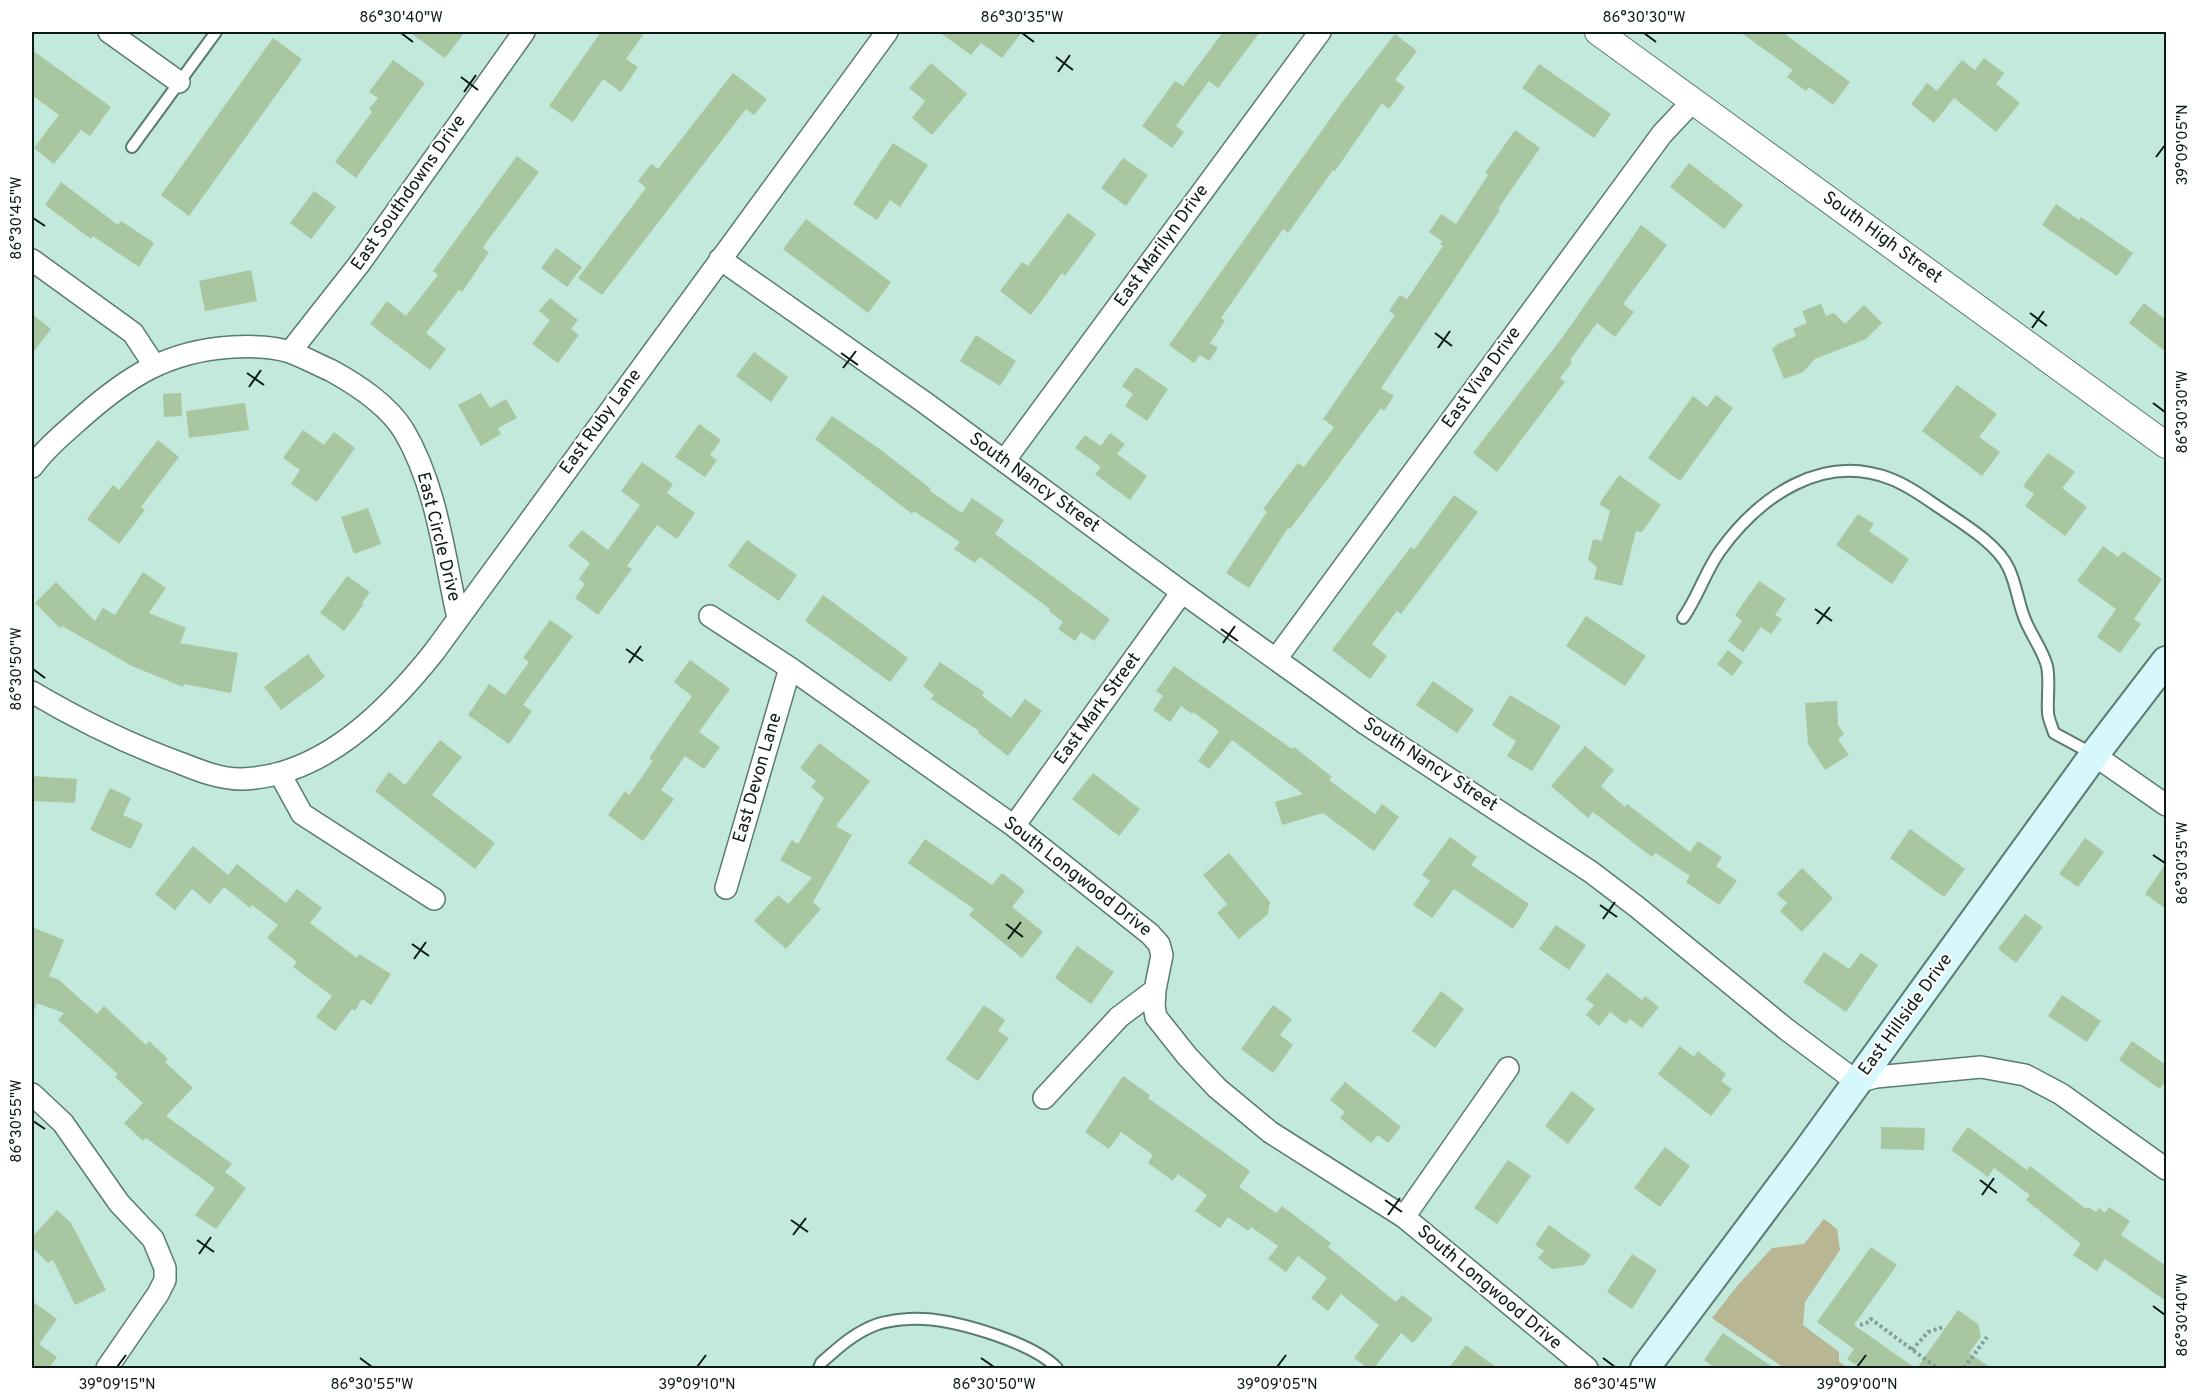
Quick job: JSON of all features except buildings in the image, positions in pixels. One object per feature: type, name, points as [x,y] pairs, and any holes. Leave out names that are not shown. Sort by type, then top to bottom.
[{"type":"main road","name":"East Hillside Drive","points":[[1644,1368],[1857,1082],[2094,755],[2166,661]]},
{"type":"street","points":[[110,32],[179,82]]},
{"type":"street","name":"East Southdowns Drive","points":[[290,352],[360,263],[524,32]]},
{"type":"street","name":"East Ruby Lane","points":[[32,692],[73,717],[147,752],[217,777],[239,779],[280,774],[319,757],[368,722],[408,684],[458,618],[887,32]]},
{"type":"street","name":"East Marilyn Drive","points":[[1004,461],[1320,32]]},
{"type":"street","name":"South High Street","points":[[1598,32],[2166,442]]},
{"type":"street","name":"East Viva Drive","points":[[1276,659],[1662,134],[1693,101]]},
{"type":"street","name":"South Nancy Street","points":[[720,259],[924,402],[1182,592],[1412,756],[1522,825],[1591,872],[1638,907],[1786,1029],[1857,1082]]},
{"type":"street","points":[[32,260],[133,333],[154,365]]},
{"type":"street","name":"East Circle Drive","points":[[32,466],[107,395],[154,365],[177,356],[222,348],[264,347],[290,352],[322,366],[357,386],[389,412],[403,430],[429,489],[458,618]]},
{"type":"street","name":"East Mark Street","points":[[1014,826],[1182,592]]},
{"type":"street","name":"South Longwood Drive","points":[[710,616],[790,668],[1014,826],[1156,940],[1162,955],[1155,990],[1156,1017],[1187,1056],[1217,1088],[1270,1132],[1404,1217],[1587,1368]]},
{"type":"street","name":"East Devon Lane","points":[[726,888],[790,668]]},
{"type":"street","points":[[2094,755],[2166,806]]},
{"type":"street","points":[[280,774],[302,814],[434,899]]},
{"type":"street","points":[[1044,1098],[1119,1017],[1155,990]]},
{"type":"street","points":[[1857,1082],[1876,1077],[1981,1067],[2025,1075],[2061,1094],[2166,1169]]},
{"type":"street","points":[[1404,1217],[1508,1068]]},
{"type":"street","points":[[32,1094],[63,1124],[119,1203],[153,1239],[165,1268],[165,1280],[140,1324],[107,1368]]},
{"type":"lane","points":[[132,147],[216,32]]},
{"type":"lane","points":[[1683,618],[1713,562],[1732,536],[1761,505],[1784,489],[1804,479],[1823,474],[1868,473],[1889,478],[1911,488],[1947,513],[2002,557],[2010,569],[2024,617],[2042,651],[2047,668],[2048,714],[2054,733],[2094,755]]},
{"type":"lane","points":[[819,1368],[821,1363],[852,1336],[880,1323],[924,1318],[986,1332],[1026,1347],[1058,1368]]},
{"type":"path","points":[[1860,1324],[1869,1322],[1871,1319],[1937,1368]]},
{"type":"path","points":[[1912,1350],[1928,1332],[1943,1327]]},
{"type":"path","points":[[1964,1368],[1987,1337]]},
{"type":"shaded area","points":[[1824,1219],[1837,1229],[1840,1250],[1805,1302],[1803,1325],[1839,1352],[1839,1362],[1849,1368],[1784,1368],[1712,1318],[1772,1248],[1804,1244]]}]
